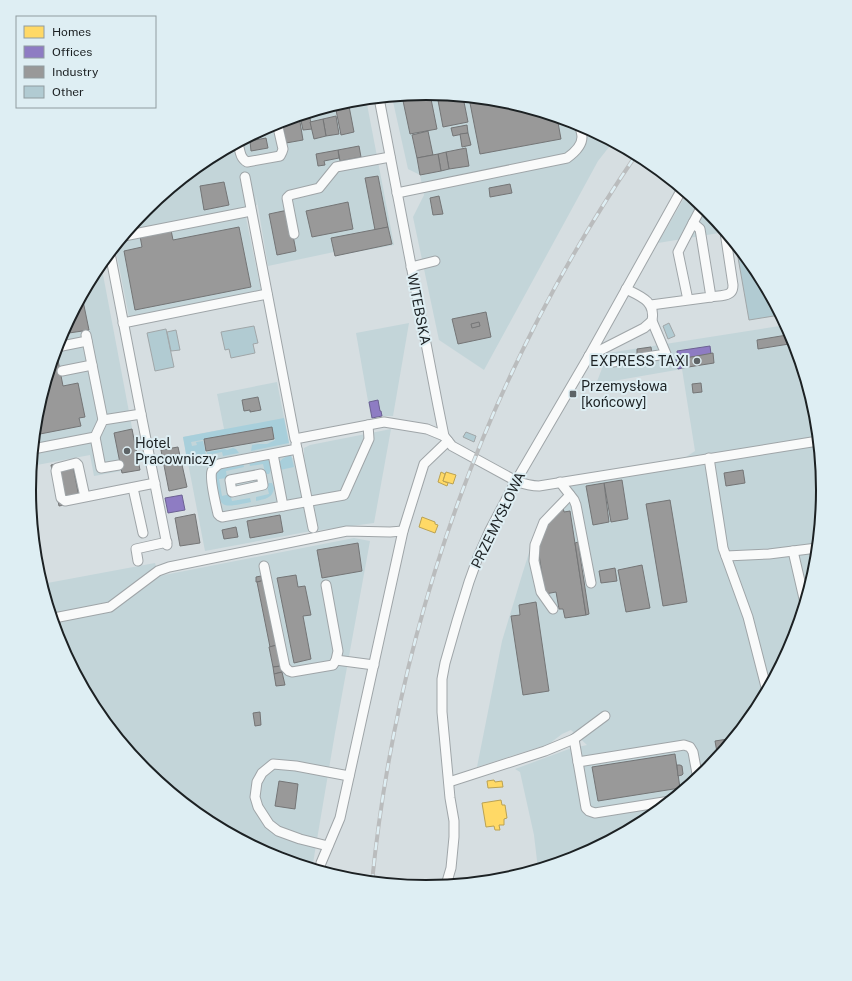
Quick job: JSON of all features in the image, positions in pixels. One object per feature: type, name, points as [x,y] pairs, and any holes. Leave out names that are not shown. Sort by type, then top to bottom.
[{"type":"street","name":"WITEBSKA","points":[[379,104],[436,399],[446,438]]},
{"type":"street","points":[[239,149],[240,156],[247,162],[280,156],[283,149],[278,129]]},
{"type":"street","points":[[397,193],[567,158],[573,154],[578,147],[582,138],[581,133]]},
{"type":"street","points":[[294,234],[287,198],[290,195],[319,188],[336,167],[390,157]]},
{"type":"street","points":[[245,176],[313,528]]},
{"type":"street","name":"PRZEMYSŁOWA","points":[[448,880],[451,868],[454,821],[450,798],[442,712],[442,679],[459,614],[478,557],[490,530],[516,481],[589,356],[679,194]]},
{"type":"street","points":[[132,234],[251,211]]},
{"type":"street","points":[[688,300],[678,252],[699,212]]},
{"type":"street","points":[[693,223],[700,229],[711,297]]},
{"type":"street","points":[[651,305],[730,293],[733,285],[727,242]]},
{"type":"street","points":[[112,260],[167,543],[136,549],[138,561]]},
{"type":"street","points":[[411,267],[435,261]]},
{"type":"street","points":[[589,356],[595,359],[613,362],[666,354],[652,321],[653,316],[651,305],[641,297],[626,289]]},
{"type":"street","points":[[124,323],[267,294]]},
{"type":"street","points":[[589,356],[644,328],[652,321]]},
{"type":"street","points":[[65,345],[87,338],[103,420],[95,436],[101,468],[118,465]]},
{"type":"street","points":[[62,371],[92,366]]},
{"type":"street","points":[[103,420],[141,414]]},
{"type":"street","points":[[295,439],[384,422],[428,429],[446,438],[452,446],[516,481],[533,486],[813,442]]},
{"type":"street","points":[[297,449],[219,464],[212,470],[211,478],[218,514],[222,517],[344,495],[369,439],[368,425]]},
{"type":"street","points":[[38,448],[95,436]]},
{"type":"street","points":[[321,866],[340,818],[403,531],[424,464],[446,438]]},
{"type":"street","points":[[273,454],[283,506]]},
{"type":"street","points":[[709,458],[723,548],[748,617],[765,684]]},
{"type":"street","points":[[262,480],[277,476]]},
{"type":"street","points":[[560,482],[576,505],[591,583]]},
{"type":"street","points":[[85,497],[155,483]]},
{"type":"street","points":[[133,488],[143,533]]},
{"type":"street","points":[[553,609],[541,592],[534,562],[535,545],[544,522],[570,495]]},
{"type":"street","points":[[57,617],[110,607],[158,571],[347,531],[403,531]]},
{"type":"street","points":[[726,556],[769,554],[812,549]]},
{"type":"street","points":[[793,551],[803,592]]},
{"type":"street","points":[[264,566],[285,668],[286,670],[292,672],[333,665],[336,660],[338,651],[326,585]]},
{"type":"street","points":[[336,660],[374,665]]},
{"type":"street","points":[[449,782],[545,751],[574,739],[605,716]]},
{"type":"street","points":[[574,739],[586,808],[589,811],[595,813],[659,803]]},
{"type":"street","points":[[578,762],[684,745],[690,747],[693,752],[697,771]]},
{"type":"street","points":[[328,846],[300,839],[278,831],[269,824],[258,807],[255,797],[257,782],[262,773],[273,764],[296,766],[349,776]]},
{"type":"shaded area","points":[[426,100],[452,101],[502,108],[551,121],[575,130],[609,147],[598,161],[484,370],[439,340],[413,217],[424,195],[420,175],[408,169],[393,102]]},
{"type":"shaded area","points":[[367,105],[394,245],[335,256],[334,252],[268,266],[256,195],[257,205],[244,208],[261,290],[129,317],[117,254],[133,233],[169,197],[209,166],[277,130],[325,114]]},
{"type":"shaded area","points":[[684,198],[719,233],[658,243]]},
{"type":"shaded area","points":[[103,273],[140,470],[122,473],[121,471],[94,476],[90,455],[37,465],[43,414],[57,365],[76,318],[88,295]]},
{"type":"shaded area","points":[[409,323],[393,416],[371,418],[356,333]]},
{"type":"shaded area","points":[[779,326],[795,365],[809,414],[813,440],[816,490],[813,541],[803,591],[786,640],[776,663],[764,686],[750,707],[719,748],[683,784],[643,815],[575,851],[537,864],[534,835],[520,772],[515,769],[569,749],[587,745],[571,730],[562,734],[549,744],[477,767],[502,641],[539,521],[573,484],[668,469],[695,451],[682,369],[596,384],[608,353]]},
{"type":"shaded area","points":[[277,382],[292,458],[304,456],[304,448],[310,445],[391,429],[374,523],[306,532],[205,551],[183,437],[224,429],[217,394]]},
{"type":"shaded area","points":[[284,418],[289,443],[251,451],[252,445],[267,444],[275,440],[272,427],[191,442],[192,446],[197,445],[196,442],[203,441],[206,455],[202,456],[203,462],[188,465],[183,437]]},
{"type":"shaded area","points":[[233,448],[239,453],[223,456],[222,452],[207,455],[207,452]]},
{"type":"shaded area","points":[[291,455],[294,467],[280,470],[280,462],[283,458]]},
{"type":"shaded area","points":[[267,459],[270,462],[271,470],[269,474],[266,474],[263,464],[250,466],[249,462]]},
{"type":"shaded area","points":[[243,463],[244,467],[226,471],[227,478],[219,479],[222,496],[230,494],[232,501],[250,498],[251,502],[225,505],[220,501],[217,492],[215,479],[216,473],[220,468]]},
{"type":"shaded area","points":[[272,483],[274,488],[272,494],[268,498],[256,501],[256,497],[269,494],[267,485]]},
{"type":"shaded area","points":[[354,538],[370,541],[313,863],[277,851],[231,828],[209,815],[169,784],[133,748],[117,728],[88,685],[76,663],[57,616],[47,583],[155,563],[159,576]]},
{"type":"building: Homes","points":[[441,472],[445,474],[443,481],[448,483],[447,486],[438,482]]},
{"type":"building: Homes","points":[[446,472],[456,475],[453,484],[443,481]]},
{"type":"building: Homes","points":[[422,517],[435,522],[435,524],[438,525],[435,533],[419,527]]},
{"type":"building: Homes","points":[[494,780],[495,782],[502,781],[503,787],[488,788],[487,781]]},
{"type":"building: Homes","points":[[501,800],[502,805],[505,805],[507,818],[504,819],[504,825],[499,825],[500,830],[495,830],[494,826],[486,827],[482,803]]},
{"type":"building: Offices","points":[[710,346],[711,354],[680,359],[682,368],[678,369],[676,359],[678,359],[677,351]]},
{"type":"building: Offices","points":[[378,400],[382,416],[372,418],[369,402]]},
{"type":"building: Offices","points":[[182,495],[185,510],[168,513],[165,498]]},
{"type":"building: Industry","points":[[431,100],[437,129],[410,134],[403,101]]},
{"type":"building: Industry","points":[[438,100],[464,102],[468,122],[443,127]]},
{"type":"building: Industry","points":[[470,103],[502,108],[558,124],[561,139],[480,154]]},
{"type":"building: Industry","points":[[349,108],[354,132],[341,135],[336,111]]},
{"type":"building: Industry","points":[[336,116],[339,134],[326,136],[323,119]]},
{"type":"building: Industry","points":[[310,118],[312,129],[303,130],[301,121]]},
{"type":"building: Industry","points":[[323,119],[326,136],[314,139],[310,122]]},
{"type":"building: Industry","points":[[300,121],[303,140],[286,143],[283,128]]},
{"type":"building: Industry","points":[[467,125],[468,133],[453,136],[451,128]]},
{"type":"building: Industry","points":[[428,131],[433,155],[417,158],[412,135]]},
{"type":"building: Industry","points":[[468,133],[471,145],[462,147],[460,134]]},
{"type":"building: Industry","points":[[266,138],[268,148],[251,151],[250,143]]},
{"type":"building: Industry","points":[[359,146],[361,157],[340,161],[338,150]]},
{"type":"building: Industry","points":[[466,148],[469,166],[449,169],[446,152]]},
{"type":"building: Industry","points":[[338,150],[339,158],[324,161],[325,165],[318,166],[316,154]]},
{"type":"building: Industry","points":[[446,152],[449,169],[441,171],[438,154]]},
{"type":"building: Industry","points":[[438,154],[441,171],[420,175],[417,158]]},
{"type":"building: Industry","points":[[378,176],[388,227],[375,230],[365,178]]},
{"type":"building: Industry","points":[[224,182],[229,205],[204,210],[200,186]]},
{"type":"building: Industry","points":[[510,184],[512,193],[490,197],[489,188]]},
{"type":"building: Industry","points":[[439,196],[443,214],[433,215],[430,198]]},
{"type":"building: Industry","points":[[348,202],[353,229],[312,237],[306,211]]},
{"type":"building: Industry","points":[[288,210],[296,251],[277,255],[269,214]]},
{"type":"building: Industry","points":[[239,227],[251,287],[135,310],[124,251],[142,247],[140,236],[171,230],[173,240]]},
{"type":"building: Industry","points":[[388,227],[392,244],[335,256],[331,238]]},
{"type":"building: Industry","points":[[84,304],[89,330],[70,333]]},
{"type":"building: Industry","points":[[486,312],[491,337],[458,344],[452,319]]},
{"type":"building: Industry","points":[[479,322],[480,326],[472,328],[471,324]]},
{"type":"building: Industry","points":[[784,336],[787,344],[758,349],[757,340]]},
{"type":"building: Industry","points":[[651,347],[652,354],[637,356],[637,349]]},
{"type":"building: Industry","name":"EXPRESS TAXI","points":[[713,353],[714,363],[682,368],[680,359]]},
{"type":"building: Industry","points":[[58,362],[63,386],[78,383],[85,417],[79,418],[81,426],[40,434],[49,390]]},
{"type":"building: Industry","points":[[701,383],[702,392],[693,393],[692,384]]},
{"type":"building: Industry","points":[[258,397],[261,410],[250,412],[250,410],[244,411],[242,400]]},
{"type":"building: Industry","points":[[272,427],[274,439],[206,451],[204,439]]},
{"type":"building: Industry","name":"Hotel Pracowniczy","points":[[132,429],[140,470],[122,473],[114,433]]},
{"type":"building: Industry","points":[[178,447],[187,487],[169,491],[161,450]]},
{"type":"building: Industry","points":[[72,461],[80,502],[59,506],[51,465]]},
{"type":"building: Industry","points":[[743,470],[745,483],[726,486],[724,473]]},
{"type":"building: Industry","points":[[622,480],[628,519],[611,522],[604,483]]},
{"type":"building: Industry","points":[[604,483],[609,522],[593,525],[586,486]]},
{"type":"building: Industry","points":[[670,500],[687,602],[663,606],[646,504]]},
{"type":"building: Industry","points":[[563,507],[564,512],[570,511],[586,615],[565,618],[563,609],[559,609],[556,592],[545,594],[538,548],[546,525]]},
{"type":"building: Industry","points":[[195,514],[200,543],[180,546],[175,518]]},
{"type":"building: Industry","points":[[280,515],[283,532],[250,538],[247,521]]},
{"type":"building: Industry","points":[[236,527],[238,537],[224,539],[222,530]]},
{"type":"building: Industry","points":[[578,542],[589,614],[586,615],[575,543]]},
{"type":"building: Industry","points":[[358,543],[362,571],[322,578],[317,550]]},
{"type":"building: Industry","points":[[642,565],[650,608],[626,612],[618,570]]},
{"type":"building: Industry","points":[[615,568],[617,581],[601,583],[599,571]]},
{"type":"building: Industry","points":[[296,575],[298,587],[305,586],[311,615],[303,616],[311,659],[294,663],[277,578]]},
{"type":"building: Industry","points":[[261,576],[262,581],[256,582],[256,577]]},
{"type":"building: Industry","points":[[265,580],[277,645],[270,647],[257,582]]},
{"type":"building: Industry","points":[[536,602],[549,691],[523,695],[511,616],[520,615],[519,605]]},
{"type":"building: Industry","points":[[277,645],[281,666],[273,667],[269,647]]},
{"type":"building: Industry","points":[[281,666],[282,672],[274,674],[273,667]]},
{"type":"building: Industry","points":[[282,672],[285,685],[276,686],[274,674]]},
{"type":"building: Industry","points":[[260,712],[261,725],[255,726],[253,713]]},
{"type":"building: Industry","points":[[726,739],[717,750],[715,741]]},
{"type":"building: Industry","points":[[675,754],[680,787],[678,788],[598,801],[592,767]]},
{"type":"building: Industry","points":[[677,765],[682,766],[682,775],[678,776]]},
{"type":"building: Industry","points":[[279,781],[298,784],[295,809],[275,806]]},
{"type":"building: Other","points":[[738,257],[764,296],[775,316],[749,320]]},
{"type":"building: Other","points":[[669,323],[675,336],[668,339],[663,326]]},
{"type":"building: Other","points":[[254,326],[258,343],[253,344],[255,353],[231,358],[229,349],[225,350],[221,332]]},
{"type":"building: Other","points":[[166,329],[174,367],[155,371],[147,333]]},
{"type":"building: Other","points":[[176,330],[180,350],[171,351],[167,332]]},
{"type":"building: Other","points":[[466,432],[476,436],[474,442],[463,437]]},
{"type":"railway","points":[[373,877],[385,785],[403,689],[428,594],[458,502],[494,412],[536,323],[583,238],[633,160]]},
{"type":"place","name":"EXPRESS TAXI","points":[[697,361]]},
{"type":"place","name":"Przemysłowa [końcowy]","points":[[573,394]]},
{"type":"place","name":"Hotel Pracowniczy","points":[[127,451]]}]
